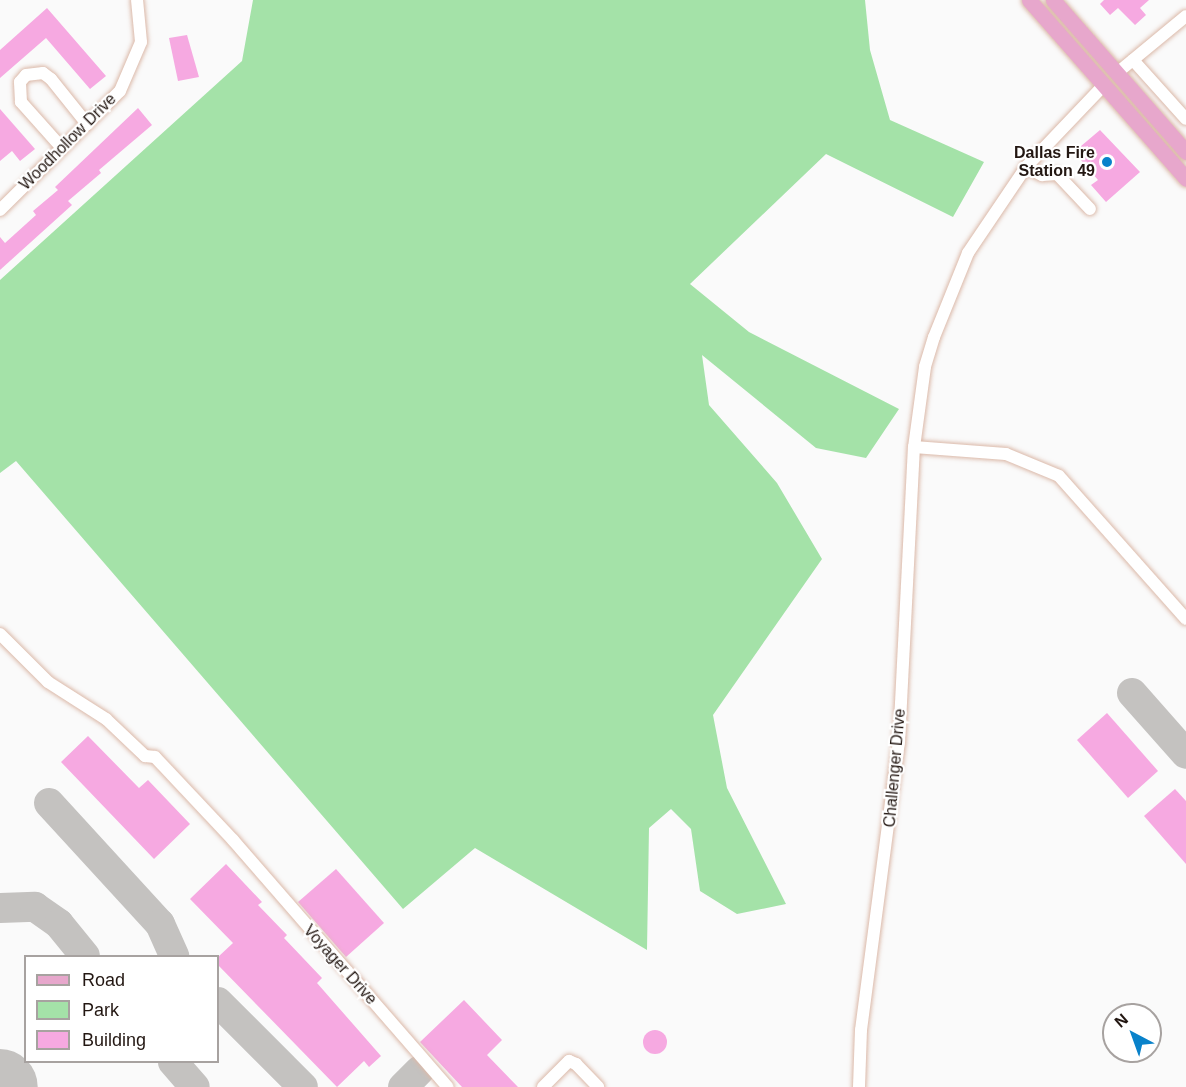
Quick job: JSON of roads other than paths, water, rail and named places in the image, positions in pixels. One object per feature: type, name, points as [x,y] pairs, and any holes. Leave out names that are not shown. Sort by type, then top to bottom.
[{"type":"main road","points":[[1029,0],[1186,179]]},
{"type":"main road","points":[[1053,0],[1186,151]]},
{"type":"main road","points":[[1104,85],[1117,73]]},
{"type":"street","name":"Woodhollow Drive","points":[[0,210],[120,91],[138,56],[142,23],[137,0]]},
{"type":"street","points":[[1117,73],[1186,16]]},
{"type":"street","points":[[1133,60],[1186,119]]},
{"type":"street","points":[[62,148],[21,102],[20,82],[26,75],[43,73],[51,79],[87,124]]},
{"type":"street","name":"Challenger Drive","points":[[860,1087],[861,1030],[899,742],[914,447],[925,367],[956,278],[986,222],[1026,167],[1104,85]]},
{"type":"street","points":[[1026,167],[1036,174],[1057,174],[1090,209]]},
{"type":"street","points":[[914,447],[1006,454],[1059,477],[1186,619]]},
{"type":"street","name":"Voyager Drive","points":[[0,634],[48,682],[106,719],[145,756],[155,758],[233,840],[448,1087]]},
{"type":"street","points":[[543,1087],[569,1061],[576,1064],[598,1087]]},
{"type":"place","name":"Dallas Fire Station 49","points":[[1107,162]]}]
